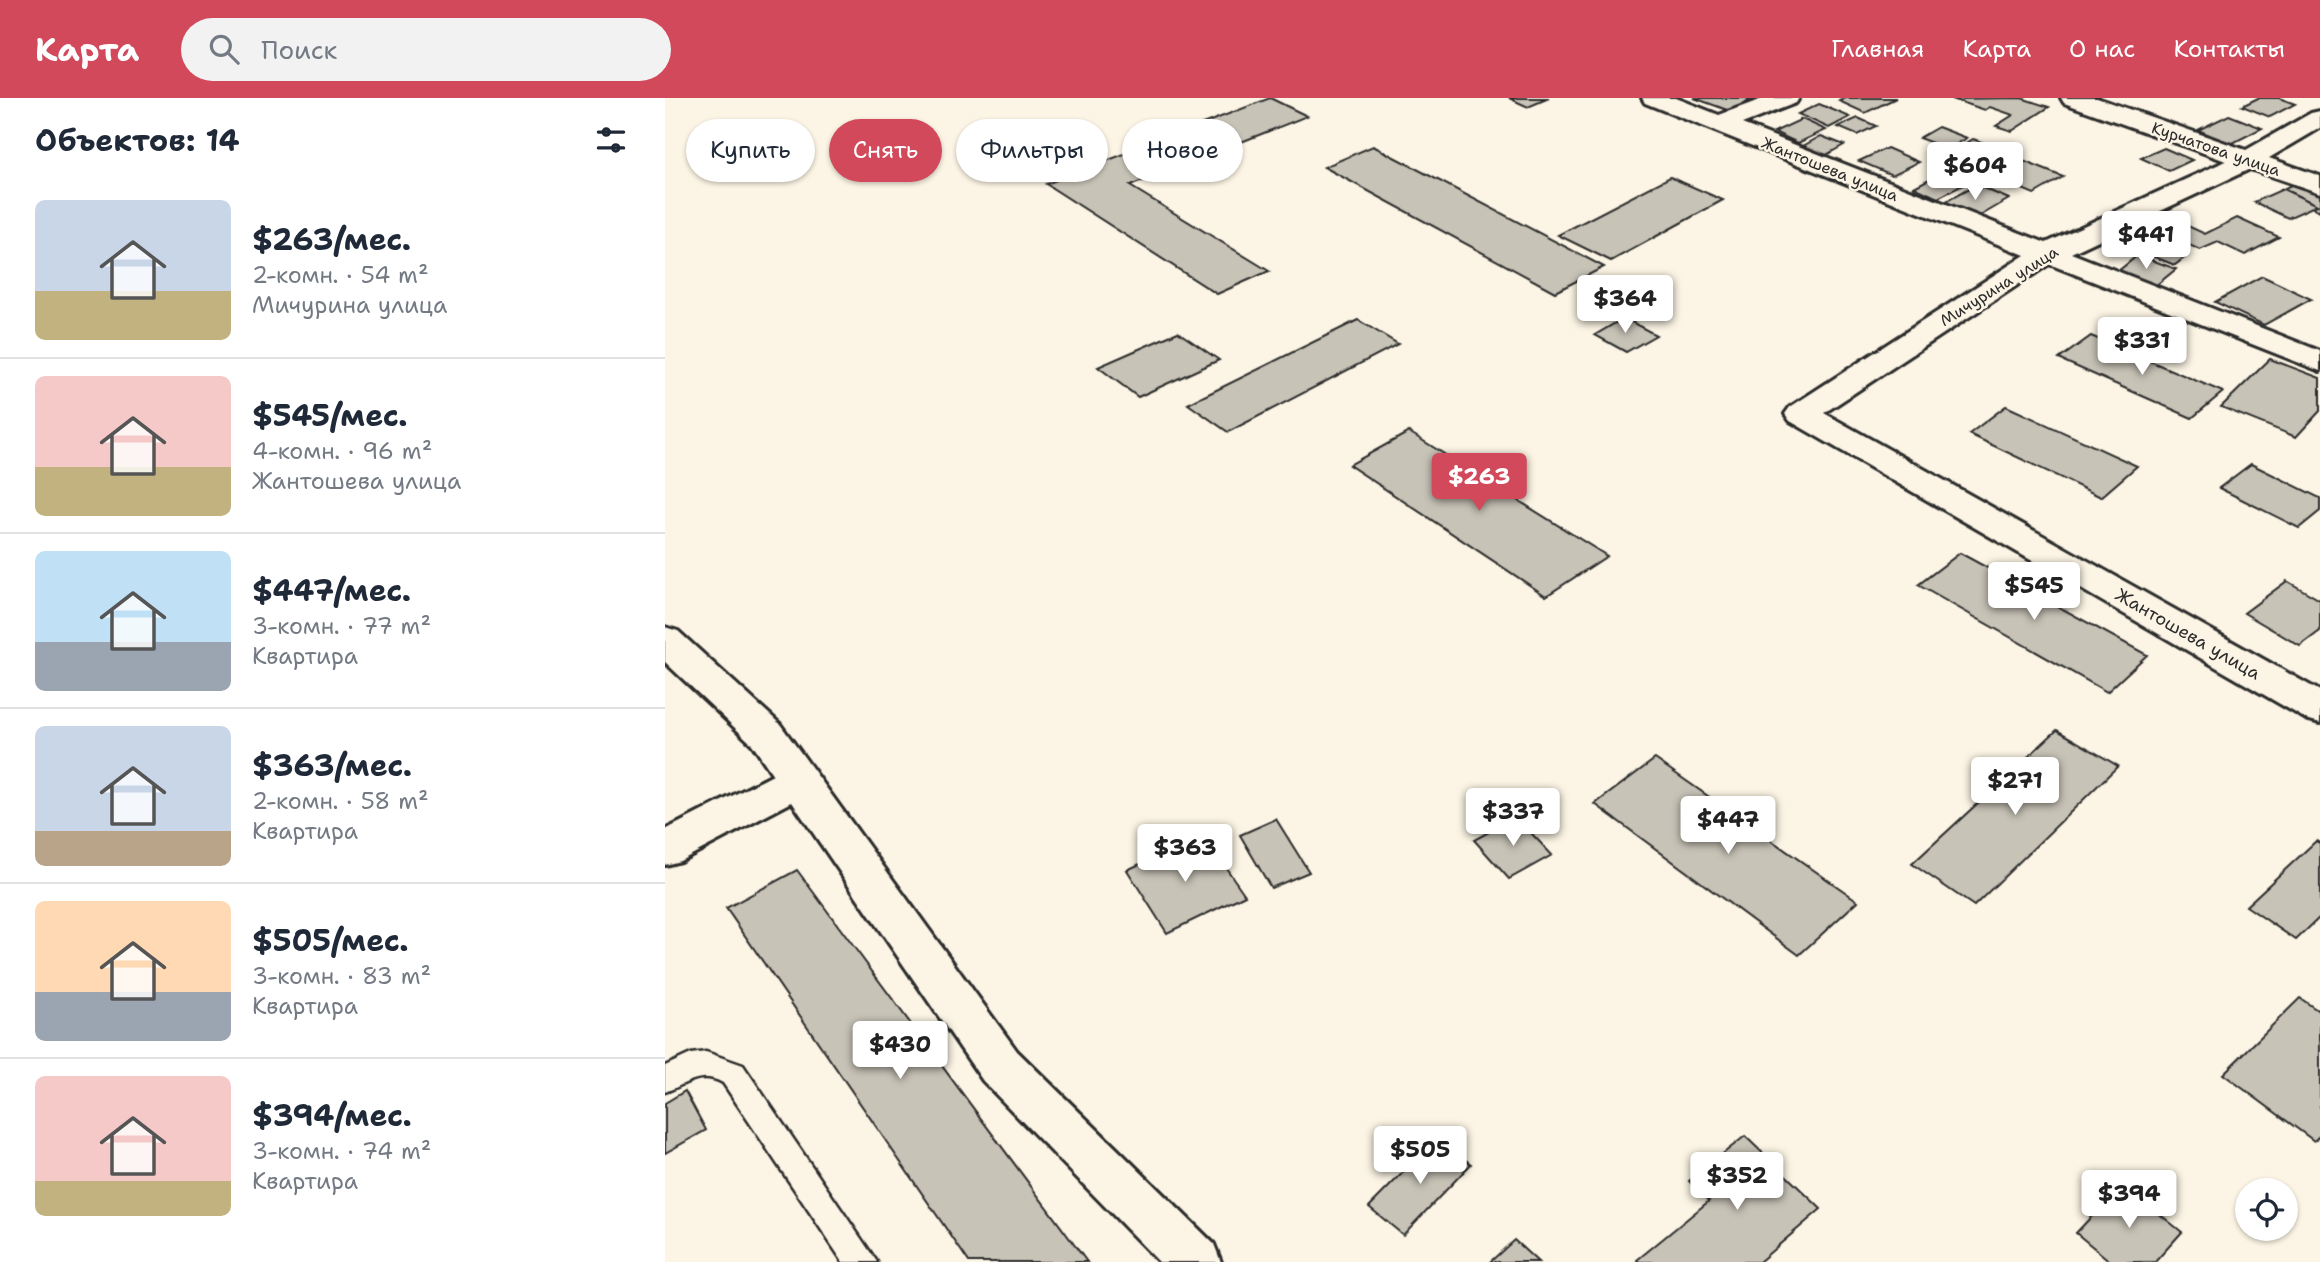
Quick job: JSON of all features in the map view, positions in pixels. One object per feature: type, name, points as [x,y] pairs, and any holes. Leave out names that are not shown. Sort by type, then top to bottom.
[{"type":"street","name":"Жантошева улица","points":[[1654,98],[2044,255],[2320,362]]},
{"type":"street","points":[[1719,124],[1787,98]]},
{"type":"street","name":"Курчатова улица","points":[[2073,98],[2320,185]]},
{"type":"street","name":"Мичурина улица","points":[[1801,414],[2044,255],[2246,161],[2320,118]]},
{"type":"street","name":"Жантошева улица","points":[[1801,414],[2320,709]]},
{"type":"street","points":[[665,640],[767,734],[1000,1066],[1195,1262]]},
{"type":"street","points":[[665,849],[798,780]]},
{"type":"lane","points":[[665,1080],[693,1065],[715,1063],[733,1074],[861,1262]]},
{"type":"building","points":[[1270,98],[1307,116],[1243,141],[1243,119],[1215,119]]},
{"type":"building","points":[[1509,98],[1549,98],[1528,107]]},
{"type":"building","points":[[1694,98],[1748,98],[1751,99],[1730,111]]},
{"type":"building","points":[[1846,98],[1896,98],[1865,113],[1839,101]]},
{"type":"building","points":[[2021,98],[2049,107],[2012,131],[1996,126],[2013,115],[1990,107],[1985,110],[1952,99]]},
{"type":"building","points":[[2258,98],[2279,98],[2295,104],[2270,117],[2242,106]]},
{"type":"building","points":[[1819,104],[1850,117],[1829,128],[1798,114]]},
{"type":"building","points":[[2229,115],[2262,128],[2231,144],[2198,130]]},
{"type":"building","points":[[1858,118],[1876,126],[1857,135],[1838,127]]},
{"type":"building","points":[[1802,119],[1826,130],[1798,143],[1774,132]]},
{"type":"building","points":[[1938,127],[1967,138],[1948,149],[1919,138]]},
{"type":"building","points":[[1821,136],[1844,145],[1826,155],[1803,146]]},
{"type":"building","points":[[1973,139],[2021,156],[1996,173],[1971,164],[1981,158],[1957,149]]},
{"type":"building","points":[[1373,146],[1604,267],[1555,292],[1324,167]]},
{"type":"building","points":[[1887,148],[1919,162],[1892,175],[1859,161]]},
{"type":"building","points":[[2164,148],[2192,160],[2169,171],[2141,158]]},
{"type":"building","points":[[1122,155],[1122,182],[1140,182],[1130,186],[1269,271],[1217,294],[1046,184],[1108,182],[1108,160]]},
{"type":"building","points":[[2023,161],[2063,177],[2034,194],[1994,177]]},
{"type":"building","points":[[1956,165],[1980,176],[1938,198],[1914,187]]},
{"type":"building","points":[[1670,177],[1723,200],[1611,261],[1558,235]]},
{"type":"building","points":[[2293,184],[2320,193],[2320,211],[2311,207],[2317,205],[2283,189]]},
{"type":"building","points":[[1976,185],[2009,199],[1975,219],[1941,204]]},
{"type":"building","points":[[2283,189],[2317,205],[2288,218],[2254,202]]},
{"type":"building","points":[[2237,218],[2279,237],[2245,255],[2218,242],[2200,250],[2169,236],[2188,226],[2205,234]]},
{"type":"building","points":[[2159,243],[2188,255],[2175,265],[2144,253]]},
{"type":"building","points":[[2138,255],[2176,269],[2154,287],[2117,272]]},
{"type":"building","points":[[2262,276],[2311,299],[2264,325],[2215,302]]},
{"type":"building","points":[[1624,318],[1656,335],[1626,352],[1595,335]]},
{"type":"building","points":[[1358,320],[1398,344],[1228,432],[1188,404]]},
{"type":"building","points":[[1178,332],[1219,360],[1138,397],[1098,367]]},
{"type":"building","points":[[2091,336],[2223,392],[2192,418],[2059,359]]},
{"type":"building","points":[[2270,359],[2320,378],[2320,411],[2296,437],[2221,407]]},
{"type":"building","points":[[2006,406],[2137,466],[2101,497],[1969,434]]},
{"type":"building","points":[[1409,432],[1607,556],[1546,596],[1349,465]]},
{"type":"building","points":[[2251,464],[2320,498],[2320,511],[2299,528],[2219,488]]},
{"type":"building","points":[[1960,553],[2147,655],[2107,692],[1918,585]]},
{"type":"building","points":[[2287,581],[2320,600],[2320,631],[2300,646],[2244,613]]},
{"type":"building","points":[[2057,730],[2118,766],[1974,906],[1912,864]]},
{"type":"building","points":[[1655,759],[1858,901],[1799,955],[1595,804]]},
{"type":"building","points":[[1516,817],[1552,855],[1509,879],[1474,840]]},
{"type":"building","points":[[1276,819],[1309,872],[1271,888],[1240,835]]},
{"type":"building","points":[[1203,835],[1245,895],[1167,933],[1127,870]]},
{"type":"building","points":[[2316,841],[2320,843],[2320,917],[2296,940],[2246,906]]},
{"type":"building","points":[[797,870],[1087,1262],[969,1262],[726,908]]},
{"type":"building","points":[[2300,998],[2320,1012],[2320,1135],[2314,1141],[2223,1074]]},
{"type":"building","points":[[685,1091],[706,1130],[665,1153],[665,1103]]},
{"type":"building","points":[[1745,1136],[1821,1209],[1759,1262],[1639,1262],[1637,1260],[1709,1201],[1689,1181]]},
{"type":"building","points":[[1437,1138],[1471,1164],[1403,1235],[1369,1207]]},
{"type":"building","points":[[2122,1184],[2182,1232],[2155,1262],[2111,1262],[2076,1233]]},
{"type":"building","points":[[1514,1240],[1538,1262],[1490,1262]]}]
